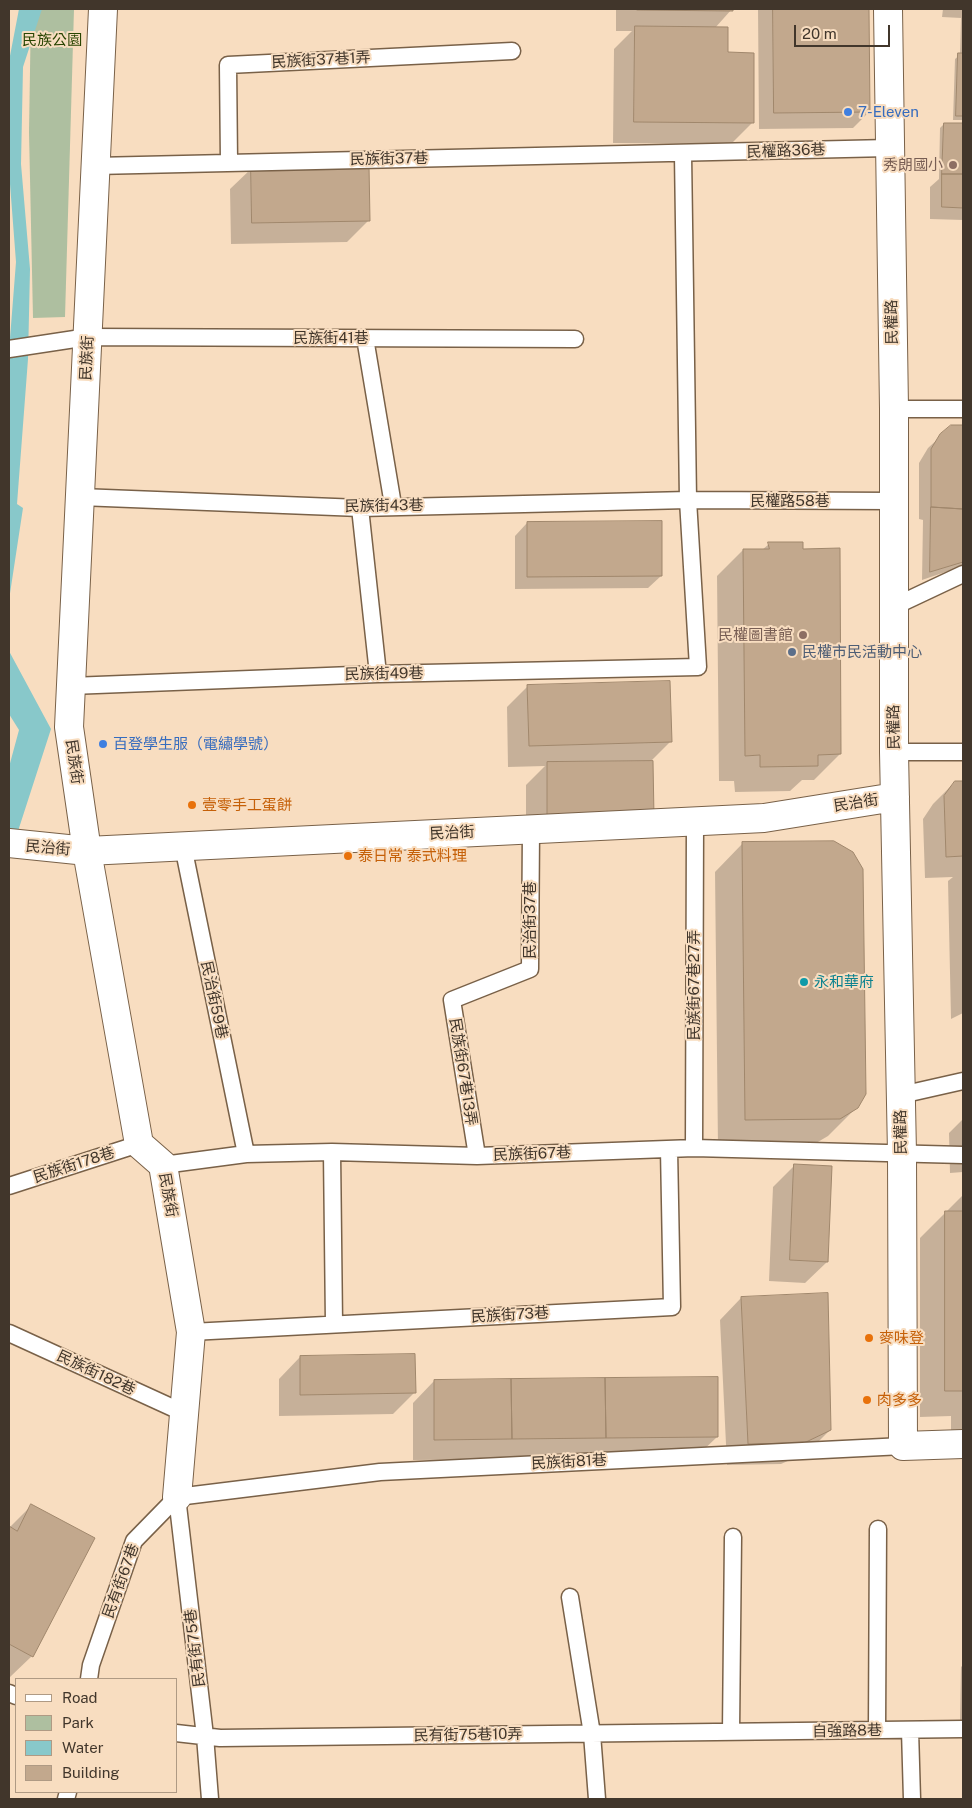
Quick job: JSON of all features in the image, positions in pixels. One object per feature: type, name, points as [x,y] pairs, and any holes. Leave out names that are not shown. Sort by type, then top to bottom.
[{"type":"street","name":"民族街","points":[[103,9],[69,727],[87,851],[139,1144],[162,1165],[191,1332],[177,1497]]},
{"type":"street","name":"民權路","points":[[888,9],[894,409],[894,752],[902,1153],[903,1446]]},
{"type":"street","name":"民治街","points":[[9,843],[87,851],[764,818],[895,797]]},
{"type":"street","name":"民族街81巷","points":[[903,1446],[963,1444]]},
{"type":"lane","name":"民族街37巷1弄","points":[[229,162],[228,65],[512,51]]},
{"type":"lane","name":"民權路36巷","points":[[683,154],[889,148]]},
{"type":"lane","name":"民族街37巷","points":[[95,166],[683,154]]},
{"type":"lane","points":[[683,154],[688,500]]},
{"type":"lane","name":"民族街41巷","points":[[9,349],[88,337],[575,339]]},
{"type":"lane","points":[[365,338],[393,505]]},
{"type":"lane","points":[[894,409],[963,409]]},
{"type":"lane","name":"民族街43巷","points":[[80,497],[360,508],[393,505],[688,500]]},
{"type":"lane","name":"民權路58巷","points":[[688,500],[893,502]]},
{"type":"lane","name":"民族街49巷","points":[[71,686],[378,674],[698,668],[688,500]]},
{"type":"lane","points":[[360,508],[378,674]]},
{"type":"lane","points":[[893,607],[963,574]]},
{"type":"lane","points":[[894,752],[963,752]]},
{"type":"lane","name":"民族街67巷27弄","points":[[694,1148],[695,821]]},
{"type":"lane","name":"民治街37巷","points":[[491,984],[530,969],[531,829]]},
{"type":"lane","name":"民治街59巷","points":[[183,846],[246,1154]]},
{"type":"lane","name":"民族街67巷13弄","points":[[476,1156],[452,1000],[491,984]]},
{"type":"lane","points":[[901,1095],[963,1081]]},
{"type":"lane","name":"民族街178巷","points":[[9,1186],[139,1144]]},
{"type":"lane","name":"民族街67巷","points":[[162,1165],[246,1154],[332,1152],[476,1156],[694,1148],[963,1155]]},
{"type":"lane","name":"民族街73巷","points":[[191,1332],[672,1307],[669,1149]]},
{"type":"lane","points":[[332,1152],[334,1324]]},
{"type":"lane","name":"民族街182巷","points":[[9,1333],[184,1413]]},
{"type":"lane","name":"民族街81巷","points":[[177,1497],[380,1472],[903,1446]]},
{"type":"lane","name":"民有街67巷","points":[[89,1678],[91,1665],[134,1541],[177,1497]]},
{"type":"lane","name":"民有街75巷","points":[[177,1497],[205,1736],[210,1799]]},
{"type":"lane","points":[[877,1730],[878,1529]]},
{"type":"lane","points":[[731,1732],[733,1537]]},
{"type":"lane","points":[[570,1597],[592,1734],[597,1799]]},
{"type":"lane","name":"自強路8巷","points":[[731,1732],[963,1729]]},
{"type":"lane","points":[[910,1730],[912,1799]]},
{"type":"lane","name":"民有街75巷10弄","points":[[178,1733],[220,1738],[731,1732]]},
{"type":"green space","name":"民族公園","points":[[31,9],[74,9],[65,317],[33,318],[29,132]]},
{"type":"water","points":[[19,9],[42,9],[23,67],[21,164],[30,269],[28,359],[17,504],[23,508],[9,600],[9,351],[16,262],[9,171],[9,61]]},
{"type":"water","points":[[9,651],[51,729],[9,859],[9,767],[19,730],[9,714]]},
{"type":"building","points":[[733,9],[733,11],[637,10]]},
{"type":"building","points":[[773,9],[869,9],[870,112],[774,113]]},
{"type":"building","points":[[635,26],[728,27],[728,52],[754,53],[754,123],[634,122]]},
{"type":"building","points":[[958,53],[963,53],[963,116],[956,116]]},
{"type":"building","points":[[944,123],[963,123],[963,174],[942,174]]},
{"type":"building","points":[[251,166],[369,166],[370,221],[252,223]]},
{"type":"building","points":[[942,174],[963,174],[963,208],[942,207]]},
{"type":"building","points":[[951,425],[963,425],[963,509],[931,507],[931,449],[940,434]]},
{"type":"building","points":[[931,507],[963,509],[963,562],[930,572]]},
{"type":"building","points":[[662,521],[662,576],[527,577],[527,522]]},
{"type":"building","name":"民權市民活動中心","points":[[768,542],[803,542],[803,549],[840,548],[841,754],[818,755],[818,766],[760,767],[760,755],[745,756],[743,549],[769,549]]},
{"type":"building","points":[[670,681],[672,742],[529,746],[527,685]]},
{"type":"building","points":[[653,761],[654,817],[547,818],[547,762]]},
{"type":"building","points":[[955,781],[963,781],[963,856],[946,857],[944,796]]},
{"type":"building","name":"永和華府","points":[[834,841],[853,852],[863,869],[866,1094],[858,1108],[840,1119],[745,1120],[742,842]]},
{"type":"building","points":[[794,1164],[832,1166],[828,1262],[790,1260]]},
{"type":"building","points":[[945,1211],[963,1211],[963,1391],[945,1391]]},
{"type":"building","points":[[828,1293],[831,1430],[804,1443],[748,1444],[741,1297]]},
{"type":"building","points":[[415,1354],[416,1393],[300,1395],[300,1356]]},
{"type":"building","points":[[718,1377],[718,1437],[606,1438],[605,1378]]},
{"type":"building","points":[[605,1378],[606,1438],[512,1439],[511,1379]]},
{"type":"building","points":[[511,1379],[512,1439],[434,1440],[434,1380]]},
{"type":"building","points":[[31,1504],[95,1538],[33,1657],[9,1644],[9,1526],[17,1531]]},
{"type":"place","name":"7-Eleven","points":[[848,112]]},
{"type":"place","name":"秀朗國小","points":[[953,165]]},
{"type":"place","name":"民權圖書館","points":[[803,635]]},
{"type":"place","name":"民權市民活動中心","points":[[792,652]]},
{"type":"place","name":"百登學生服（電繡學號）","points":[[103,744]]},
{"type":"place","name":"壹零手工蛋餅","points":[[192,805]]},
{"type":"place","name":"泰日常 泰式料理","points":[[348,856]]},
{"type":"place","name":"永和華府","points":[[804,982]]},
{"type":"place","name":"麥味登","points":[[869,1338]]},
{"type":"place","name":"肉多多","points":[[867,1400]]}]
